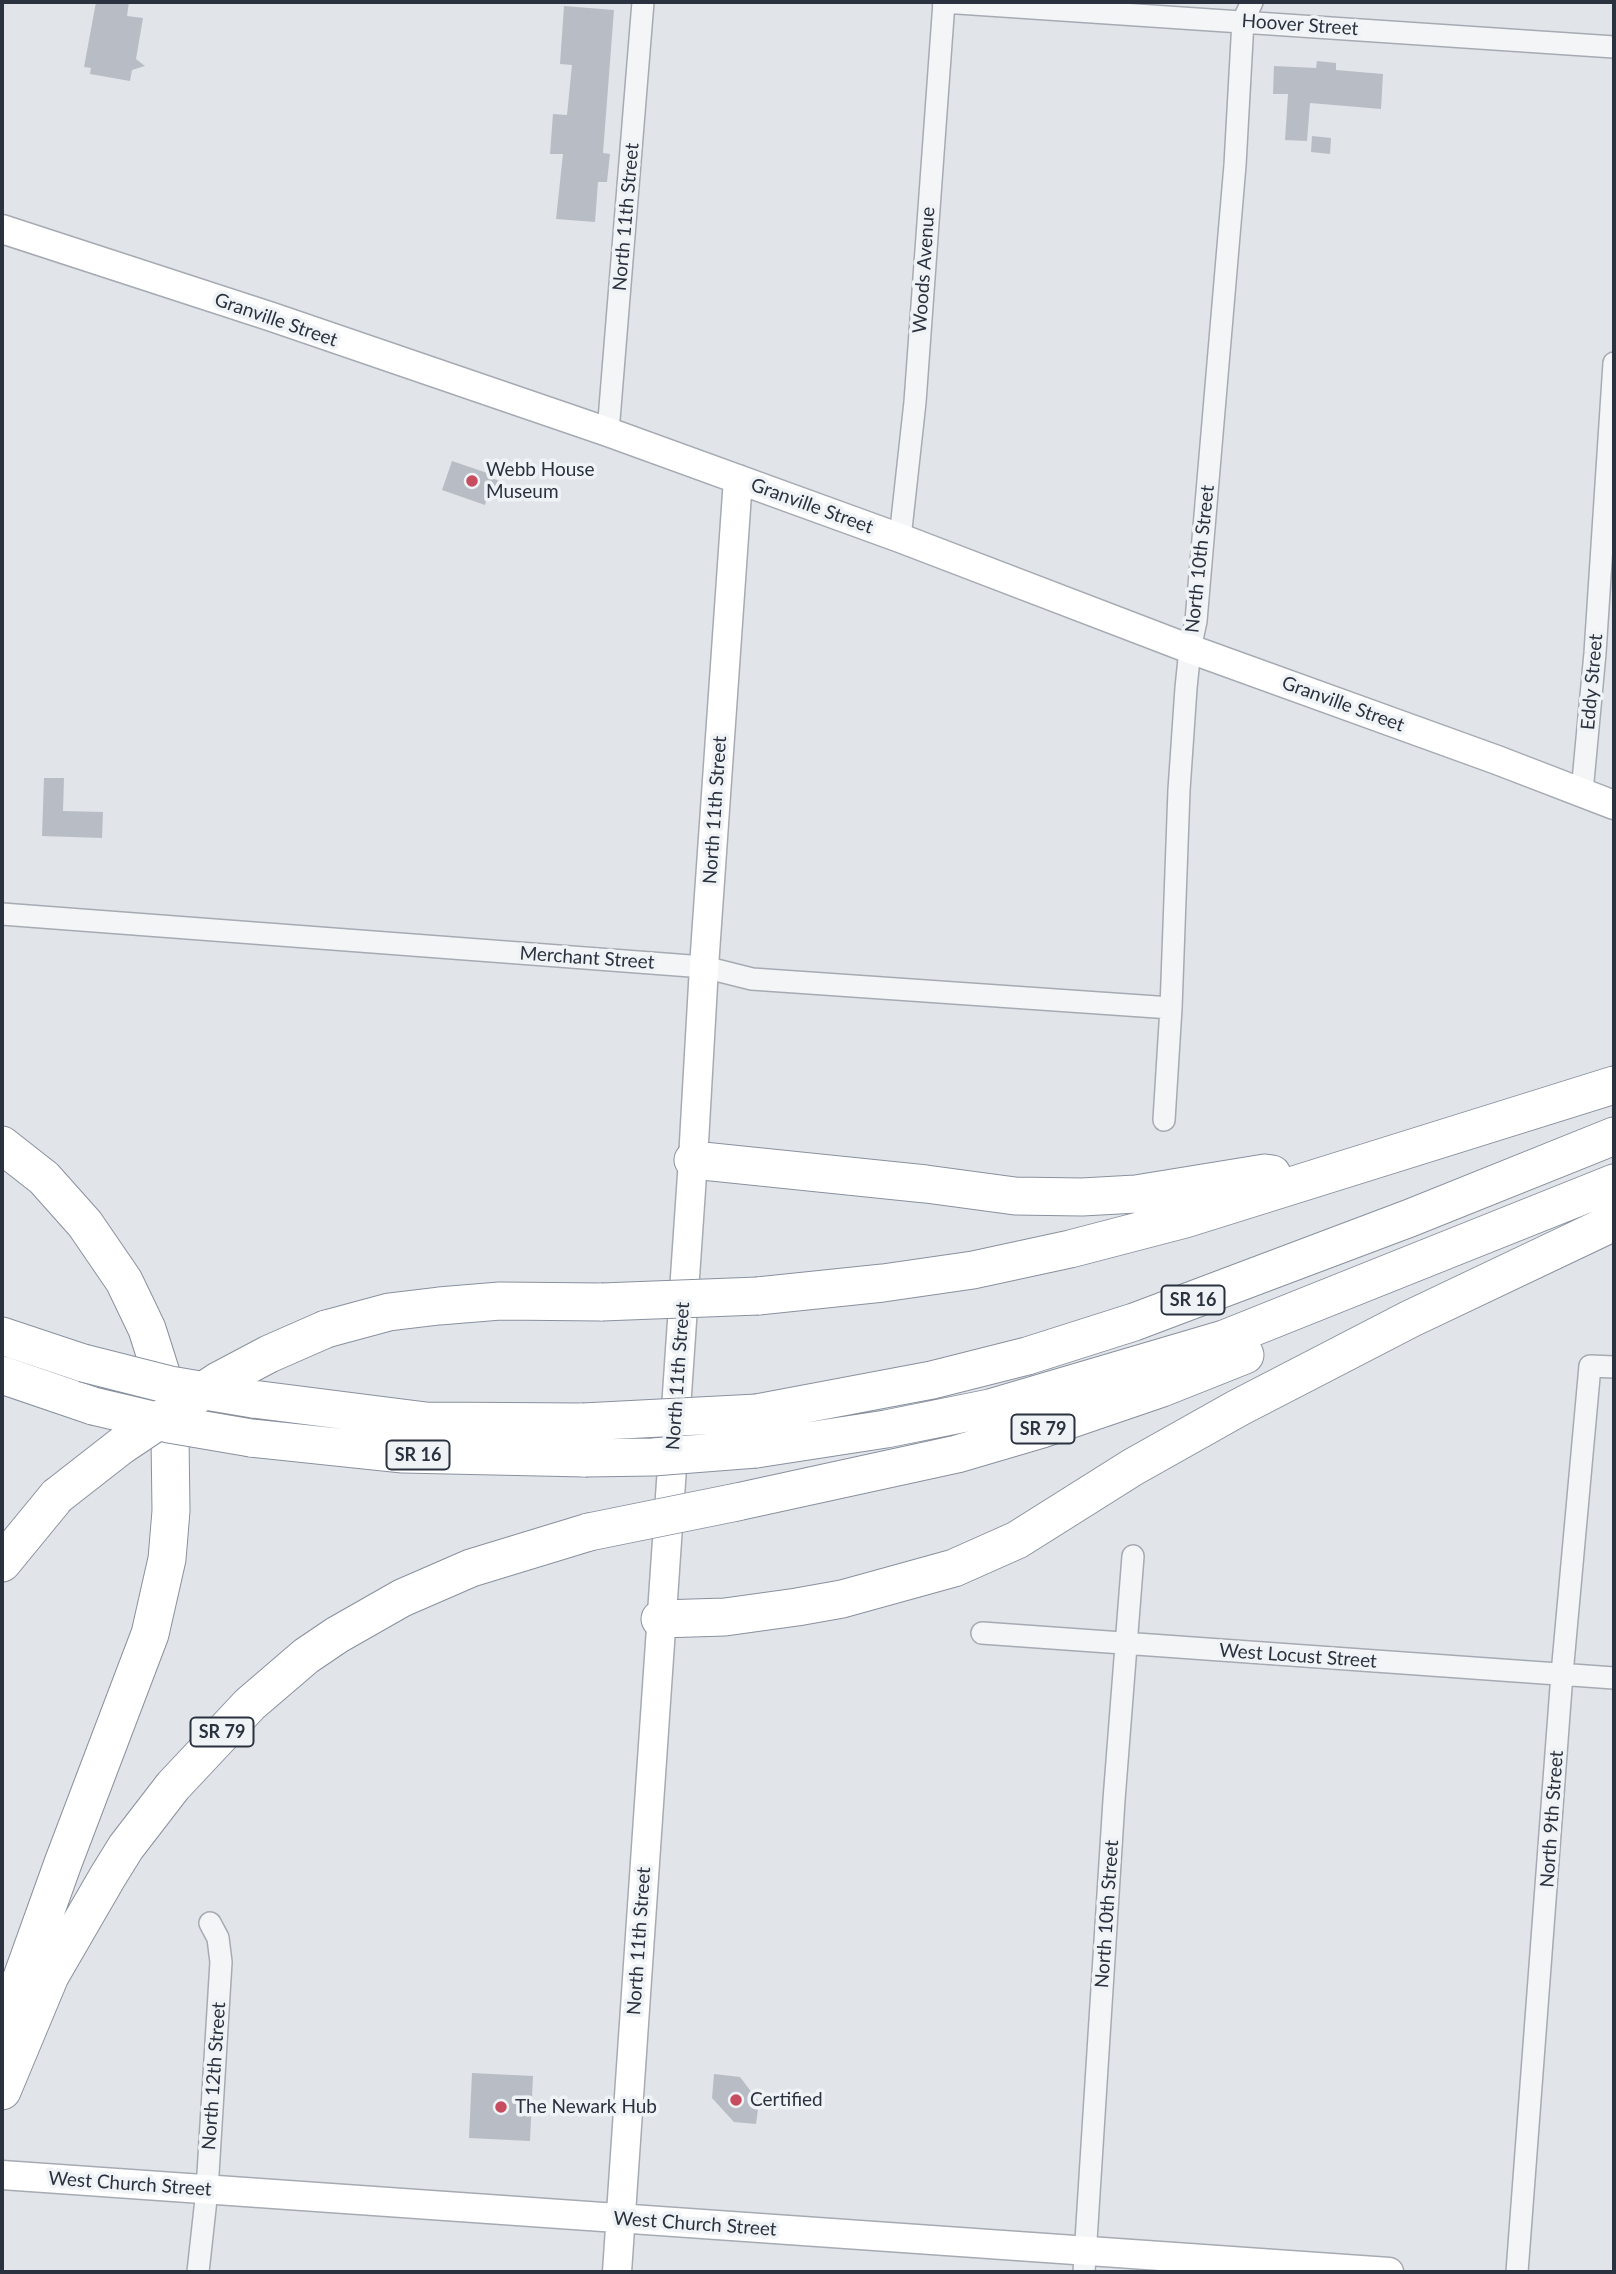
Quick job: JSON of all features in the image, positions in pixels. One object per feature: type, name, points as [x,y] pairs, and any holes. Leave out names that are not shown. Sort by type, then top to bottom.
[{"type":"highway","points":[[2,1563],[57,1496],[121,1446],[218,1381],[269,1354],[326,1329],[389,1312],[439,1306],[500,1301],[602,1302],[758,1296],[883,1283],[973,1270],[1070,1249],[1185,1219],[1614,1085]]},
{"type":"highway","name":"SR 16","points":[[2,1336],[83,1363],[170,1385],[253,1399],[426,1421],[583,1422],[757,1413],[932,1380],[1027,1356],[1134,1322],[1410,1218],[1614,1136]]},
{"type":"highway","points":[[2,1145],[44,1178],[85,1224],[124,1281],[146,1329],[161,1373],[170,1437],[171,1511],[167,1559],[150,1634],[2,2033]]},
{"type":"highway","points":[[693,1160],[1015,1196],[1082,1197],[1136,1194],[1265,1173],[1307,1181]]},
{"type":"highway","name":"SR 16","points":[[2,1376],[93,1406],[169,1424],[251,1438],[403,1454],[585,1458],[653,1457],[756,1449],[886,1429],[990,1408],[1224,1339],[1614,1183]]},
{"type":"highway","points":[[660,1619],[725,1617],[797,1608],[842,1599],[954,1568],[1017,1540],[1133,1467],[1251,1401],[1410,1319],[1614,1222]]},
{"type":"highway","name":"SR 79","points":[[2,2091],[50,1976],[126,1847],[173,1786],[250,1704],[337,1635],[402,1598],[471,1568],[589,1532],[957,1454],[1042,1429],[1162,1388],[1251,1352],[1328,1298]]},
{"type":"street","name":"North 11th Street","points":[[608,432],[643,2]]},
{"type":"street","name":"Hoover Street","points":[[943,2],[1248,11],[1614,47]]},
{"type":"street","name":"Woods Avenue","points":[[900,538],[915,402],[943,2]]},
{"type":"street","name":"North 10th Street","points":[[1164,1120],[1179,790],[1248,11]]},
{"type":"street","name":"Granville Street","points":[[2,229],[272,317],[608,432],[900,538],[1190,649],[1614,805]]},
{"type":"street","name":"Eddy Street","points":[[1582,792],[1595,653],[1614,363]]},
{"type":"street","name":"North 11th Street","points":[[617,2272],[738,479]]},
{"type":"street","name":"Merchant Street","points":[[2,914],[704,967],[752,979],[1171,1008]]},
{"type":"street","name":"North 9th Street","points":[[1517,2272],[1562,1674],[1590,1366],[1614,1367]]},
{"type":"street","name":"North 10th Street","points":[[1085,2262],[1114,1800],[1133,1556]]},
{"type":"street","name":"West Locust Street","points":[[982,1633],[1614,1678]]},
{"type":"street","name":"North 12th Street","points":[[198,2272],[207,2190],[221,1962],[218,1938],[210,1923]]},
{"type":"street","name":"West Church Street","points":[[2,2175],[620,2219],[1085,2262],[1389,2272]]},
{"type":"building","points":[[96,2],[129,2],[127,16],[143,18],[136,59],[145,66],[132,70],[130,81],[90,74],[91,68],[84,67]]},
{"type":"building","points":[[564,6],[614,10],[603,153],[610,154],[607,182],[598,182],[595,222],[556,219],[563,154],[550,154],[553,114],[567,115],[572,65],[560,64]]},
{"type":"building","points":[[1317,61],[1336,63],[1336,70],[1383,74],[1381,109],[1310,103],[1307,141],[1285,140],[1288,94],[1273,94],[1274,66],[1316,68]]},
{"type":"building","points":[[1312,136],[1331,138],[1330,154],[1311,152]]},
{"type":"building","name":"Webb House Museum","points":[[452,461],[496,476],[494,479],[504,483],[498,500],[487,497],[485,505],[442,490]]},
{"type":"building","points":[[44,778],[64,778],[63,811],[103,812],[102,838],[42,836]]},
{"type":"building","name":"The Newark Hub","points":[[472,2073],[533,2076],[530,2141],[469,2138]]},
{"type":"building","name":"Certified","points":[[714,2074],[740,2077],[759,2102],[756,2124],[734,2122],[712,2098]]},
{"type":"place","name":"Webb House Museum","points":[[472,481]]},
{"type":"place","name":"Certified","points":[[736,2100]]},
{"type":"place","name":"The Newark Hub","points":[[501,2107]]}]
